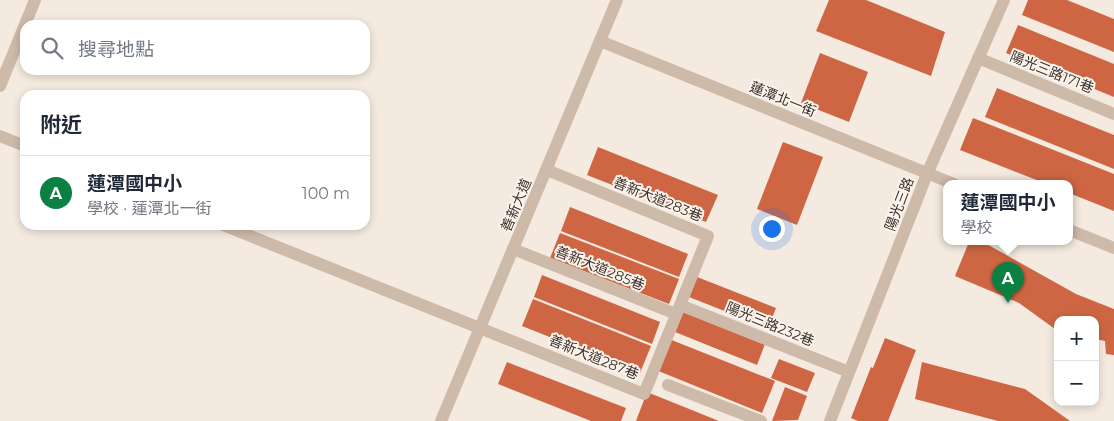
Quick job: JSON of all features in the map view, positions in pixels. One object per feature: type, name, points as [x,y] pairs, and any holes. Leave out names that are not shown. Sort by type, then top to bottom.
[{"type":"street","points":[[27,20],[35,0]]},
{"type":"street","name":"善新大道","points":[[441,421],[617,0]]},
{"type":"street","name":"陽光三路","points":[[830,421],[927,174],[1004,0]]},
{"type":"street","points":[[0,86],[20,37]]},
{"type":"street","name":"蓮潭北一街","points":[[600,41],[943,180]]},
{"type":"street","name":"陽光三路171巷","points":[[978,58],[1114,114]]},
{"type":"street","points":[[0,136],[20,144]]},
{"type":"street","name":"善新大道283巷","points":[[547,170],[708,236],[678,310]]},
{"type":"street","points":[[235,230],[480,328]]},
{"type":"street","points":[[1073,232],[1114,248]]},
{"type":"street","name":"善新大道285巷","points":[[514,249],[678,310]]},
{"type":"street","name":"善新大道287巷","points":[[480,328],[644,394],[678,310]]},
{"type":"street","name":"陽光三路232巷","points":[[678,310],[849,372]]},
{"type":"street","points":[[668,385],[761,421]]},
{"type":"building","points":[[829,0],[866,0],[945,32],[931,76],[816,31]]},
{"type":"building","points":[[1028,0],[1067,0],[1114,19],[1114,52],[1022,15]]},
{"type":"building","points":[[1018,25],[1114,64],[1114,97],[1006,53]]},
{"type":"building","points":[[820,53],[868,72],[849,122],[801,103]]},
{"type":"building","points":[[997,88],[1114,135],[1114,169],[985,117]]},
{"type":"building","points":[[973,118],[1114,174],[1114,211],[1073,195],[1073,180],[1037,180],[960,150]]},
{"type":"building","points":[[783,142],[823,157],[797,225],[757,209]]},
{"type":"building","points":[[598,147],[718,195],[706,222],[587,175]]},
{"type":"building","points":[[570,207],[688,254],[679,277],[561,231]]},
{"type":"building","points":[[560,233],[679,279],[669,304],[550,258]]},
{"type":"building","points":[[968,245],[988,245],[1076,294],[1114,309],[1114,355],[1106,354],[1105,341],[1099,340],[1099,316],[1054,316],[1054,328],[1019,303],[955,276]]},
{"type":"building","points":[[542,275],[660,322],[652,344],[534,297]]},
{"type":"building","points":[[697,277],[776,308],[768,328],[689,297]]},
{"type":"building","points":[[533,299],[651,346],[640,373],[522,326]]},
{"type":"building","points":[[684,311],[765,344],[757,365],[675,332]]},
{"type":"building","points":[[885,338],[916,350],[888,421],[858,421],[851,418],[871,367],[873,368]]},
{"type":"building","points":[[669,339],[775,381],[762,413],[656,370]]},
{"type":"building","points":[[779,359],[815,373],[807,392],[771,378]]},
{"type":"building","points":[[507,362],[626,408],[621,421],[591,421],[498,384]]},
{"type":"building","points":[[922,362],[1025,389],[1070,421],[998,421],[915,399]]},
{"type":"building","points":[[785,387],[807,396],[798,420],[772,421]]},
{"type":"building","points":[[647,392],[719,421],[636,421]]},
{"type":"place","name":"蓮潭國中小","points":[[1008,303]]}]
